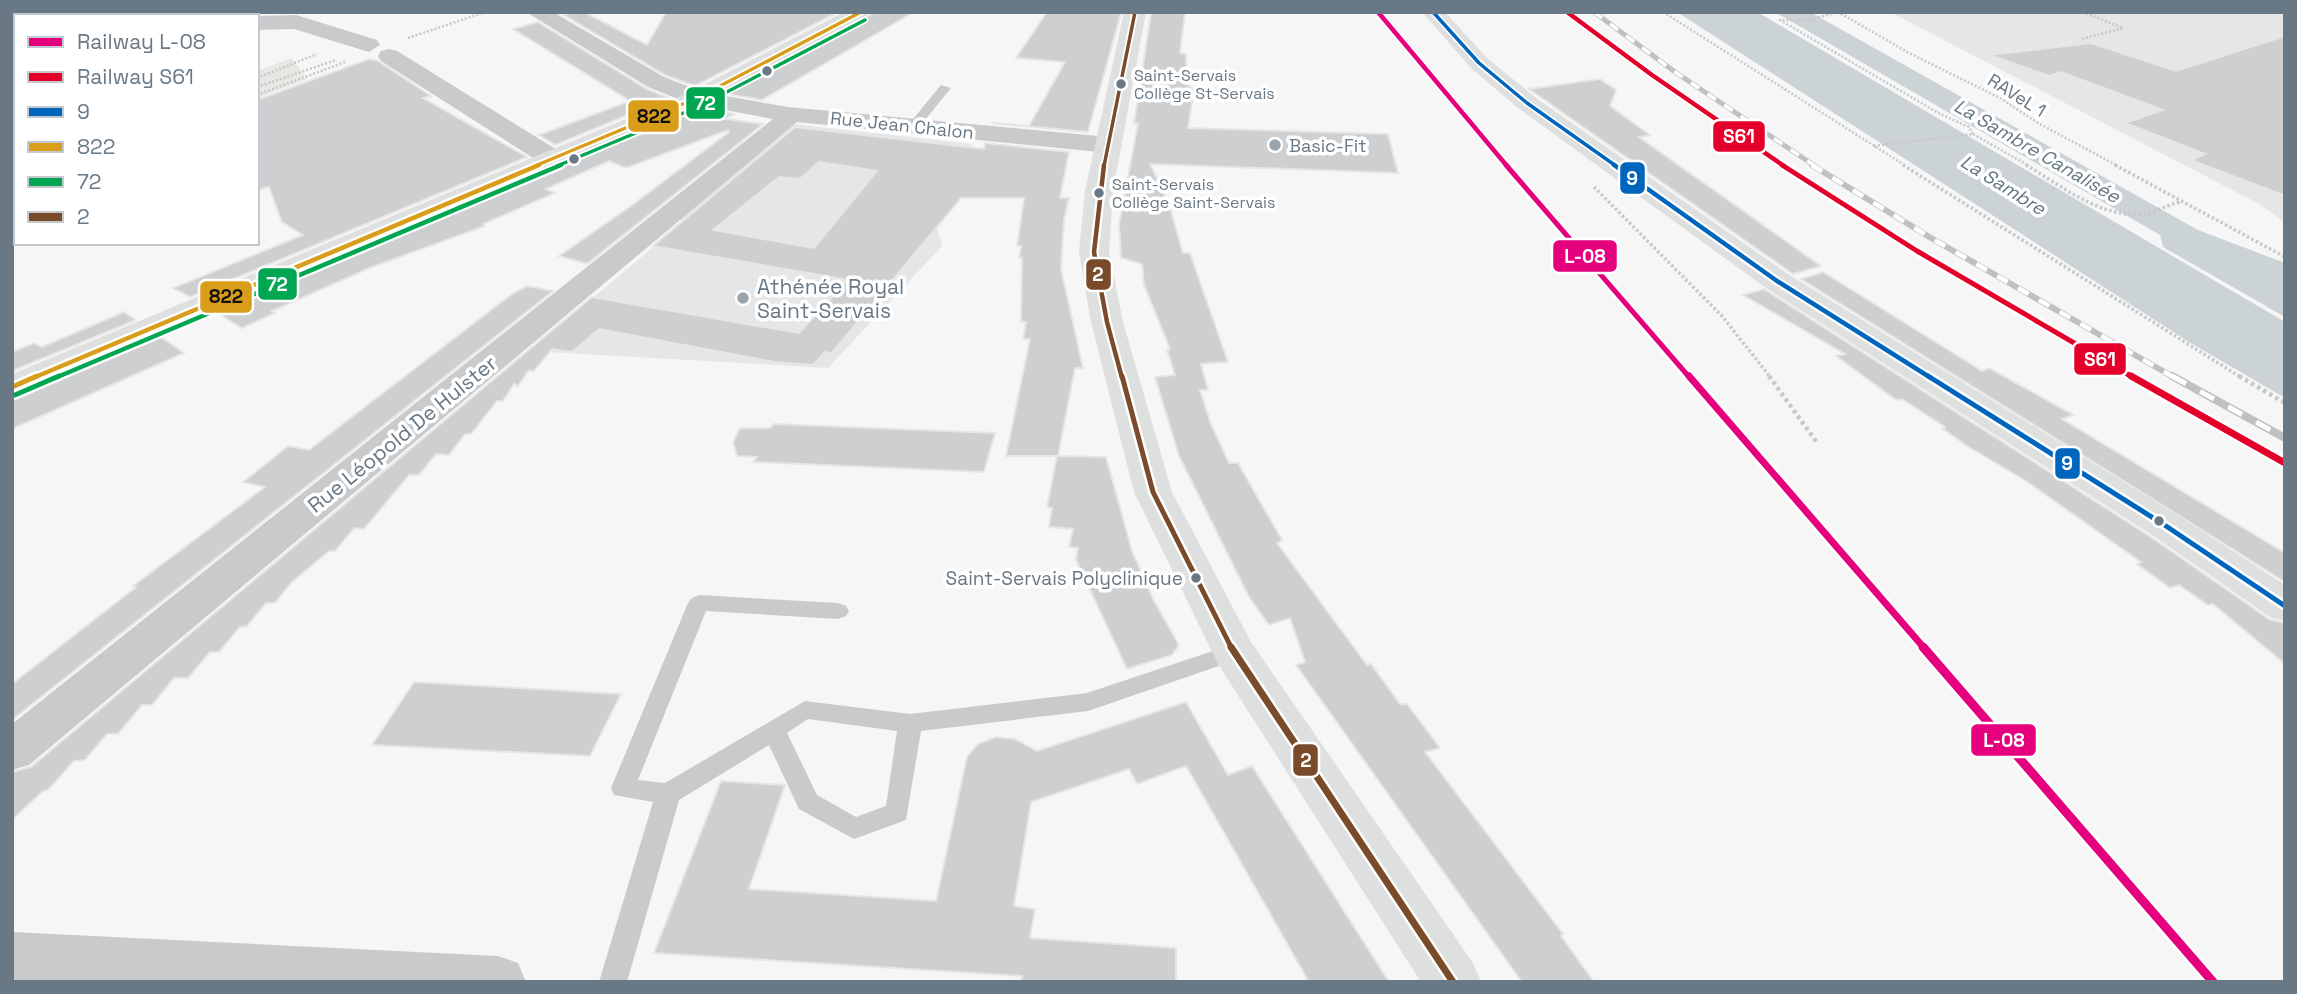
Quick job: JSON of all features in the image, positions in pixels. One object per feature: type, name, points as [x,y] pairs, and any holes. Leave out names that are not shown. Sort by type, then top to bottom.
[{"type":"main road","points":[[12,387],[697,98],[861,12]]},
{"type":"main road","points":[[1135,12],[1099,191],[1094,251],[1111,334],[1153,492],[1234,652],[1453,982]]},
{"type":"main road","points":[[1433,12],[1479,62],[1535,109],[1777,281],[2166,526],[2285,606]]},
{"type":"street","name":"Rue Jean Chalon","points":[[537,12],[656,82],[697,98],[788,114],[1109,145]]},
{"type":"street","points":[[259,23],[296,22],[344,46],[379,50],[553,159]]},
{"type":"street","name":"Rue Léopold De Hulster","points":[[12,751],[785,122],[788,114]]},
{"type":"street","points":[[12,958],[498,982]]},
{"type":"lane","points":[[913,127],[945,88]]},
{"type":"lane","points":[[838,611],[699,603],[623,788],[668,794],[806,710],[910,723],[1088,702],[1234,652]]},
{"type":"lane","points":[[774,730],[808,802],[854,828],[897,813],[910,723]]},
{"type":"lane","points":[[614,982],[668,794]]},
{"type":"path","points":[[433,31],[485,12]]},
{"type":"path","points":[[1663,12],[2198,352],[2285,402]]},
{"type":"path","points":[[1838,12],[1818,17],[1780,20],[1940,114],[1969,127],[1973,134],[2107,212],[2147,214],[2161,206],[2182,202]]},
{"type":"path","name":"RAVeL 1","points":[[1838,12],[1933,65],[1960,75],[2014,104],[2038,123],[2285,257]]},
{"type":"path","points":[[2081,40],[2123,28],[2083,12]]},
{"type":"path","points":[[259,77],[330,48],[344,46]]},
{"type":"path","points":[[259,86],[344,46]]},
{"type":"path","points":[[259,94],[345,62]]},
{"type":"path","points":[[1873,147],[1973,134]]},
{"type":"path","points":[[1590,183],[1639,228],[1742,338],[1796,420],[1818,443]]},
{"type":"shaded area","points":[[1890,12],[2285,12],[2285,223],[2261,205]]},
{"type":"shaded area","points":[[292,58],[307,79],[259,97],[259,70]]},
{"type":"shaded area","name":"Athénée Royal Saint-Servais","points":[[792,124],[972,144],[930,203],[942,246],[828,368],[530,351],[684,221],[675,219]]},
{"type":"water","name":"La Sambre","points":[[1677,12],[1757,12],[2285,322],[2285,398],[2189,342]]},
{"type":"water","name":"La Sambre Canalisée","points":[[1775,12],[1810,12],[2198,230],[2285,263],[2285,317],[2163,247],[2160,235]]},
{"type":"building","points":[[584,12],[647,45],[665,14],[672,12],[838,12],[695,86],[665,75],[564,15]]},
{"type":"building","points":[[875,12],[914,12],[762,100],[728,94]]},
{"type":"building","points":[[1047,12],[1121,13],[1088,132],[992,123],[1029,126],[1065,62],[1016,58]]},
{"type":"building","points":[[1151,13],[1185,13],[1180,53],[1186,54],[1187,84],[1194,90],[1188,128],[1388,134],[1398,173],[1150,164],[1169,204],[1183,253],[1190,253],[1228,362],[1201,364],[1208,390],[1200,390],[1211,424],[1229,463],[1238,463],[1282,540],[1277,543],[1367,665],[1371,664],[1400,704],[1407,704],[1440,748],[1425,752],[1563,934],[1561,936],[1594,982],[1522,982],[1296,665],[1305,662],[1290,618],[1269,625],[1249,597],[1179,456],[1155,377],[1175,375],[1167,350],[1170,349],[1144,285],[1142,264],[1121,258],[1119,225],[1138,123],[1134,124]]},
{"type":"building","points":[[538,22],[647,89],[669,98],[555,145],[539,135],[630,101],[513,29]]},
{"type":"building","points":[[2285,36],[2285,196],[2191,160],[2205,154],[2125,123],[2163,110],[2061,72],[2049,76],[1990,55],[2091,43],[2176,71]]},
{"type":"building","points":[[369,59],[378,61],[431,96],[423,98],[527,157],[190,297],[173,288],[303,235],[282,222],[269,187],[259,190],[259,99]]},
{"type":"building","points":[[1600,79],[1616,90],[1610,106],[1650,135],[1639,137],[1821,266],[1793,274],[1529,89]]},
{"type":"building","points":[[701,108],[734,114],[725,119],[763,124],[587,264],[559,256],[631,206],[729,132],[728,130],[626,168],[609,161],[546,189],[555,193],[483,224],[485,226],[372,267],[272,311],[275,313],[242,328],[217,313]]},
{"type":"building","points":[[795,127],[984,149],[985,143],[1069,152],[1060,198],[1069,198],[1064,220],[1061,269],[1083,368],[1075,368],[1058,456],[1106,457],[1132,551],[1153,599],[1179,645],[1172,655],[1127,669],[1076,560],[1078,548],[1069,547],[1073,529],[1049,527],[1052,508],[1047,507],[1057,456],[1006,456],[1030,339],[1023,339],[1026,322],[1021,322],[1022,258],[1019,258],[1021,246],[1017,246],[1024,198],[961,198],[831,354],[825,352],[813,365],[774,362],[599,329],[572,352],[552,349],[534,371],[529,370],[518,386],[514,384],[503,401],[497,401],[471,434],[465,434],[449,455],[436,454],[419,475],[409,475],[364,529],[354,528],[335,551],[329,551],[291,583],[275,603],[266,603],[247,626],[240,627],[219,652],[210,652],[188,678],[174,678],[152,705],[142,705],[118,734],[107,734],[85,760],[74,761],[48,790],[43,791],[12,820],[12,772],[31,767],[592,297],[799,333],[848,280],[653,246]],"holes":[[[819,162],[877,171],[814,248],[713,230],[779,177],[800,179]]]},
{"type":"building","points":[[1823,272],[1982,371],[1989,368],[2074,415],[2062,419],[2285,553],[2285,582],[1801,279]]},
{"type":"building","points":[[527,286],[553,291],[12,720],[12,684],[136,587],[133,586],[265,487],[243,482],[288,446],[309,450],[512,294]]},
{"type":"building","points":[[1764,289],[2151,537],[2269,619],[2285,623],[2285,664],[2213,604],[2208,605],[2179,585],[2170,588],[2137,564],[2141,562],[2026,481],[1967,446],[1943,429],[1945,427],[1902,399],[1896,400],[1836,356],[1845,354],[1743,295]]},
{"type":"building","points":[[124,312],[136,320],[12,371],[12,352],[34,343],[42,347]]},
{"type":"building","points":[[161,337],[184,353],[12,429],[12,399]]},
{"type":"building","points":[[774,424],[995,433],[984,472],[754,462],[757,457],[737,456],[733,442],[740,428],[770,428]]},
{"type":"building","points":[[414,682],[621,694],[590,756],[372,745]]},
{"type":"building","points":[[1186,702],[1228,775],[1252,766],[1389,982],[1309,982],[1186,766],[1137,784],[1129,769],[1031,802],[1014,906],[1035,909],[1030,938],[1176,948],[1176,982],[1021,982],[1022,976],[654,953],[721,781],[785,785],[749,889],[936,901],[967,757],[978,744],[996,737],[1015,739],[1037,751]]},
{"type":"railway","points":[[1594,12],[1675,72],[1815,166]]},
{"type":"railway","points":[[1812,165],[1931,238],[2175,378]]},
{"type":"railway","points":[[2172,376],[2285,438]]},
{"type":"rail line","name":"L-08","points":[[1378,12],[1499,157],[2213,982]]},
{"type":"rail line","name":"S61","points":[[1567,12],[1652,75],[1827,195],[2009,306],[2285,463]]},
{"type":"transit line","name":"822","points":[[12,387],[697,98],[861,12]]},
{"type":"transit line","name":"2","points":[[1135,12],[1099,191],[1094,252],[1107,322],[1153,492],[1234,652],[1453,982]]},
{"type":"transit line","name":"9","points":[[1433,12],[1479,63],[1527,103],[1777,281],[2166,526],[2285,606]]},
{"type":"transit line","name":"72","points":[[15,395],[700,106],[865,20]]},
{"type":"place","name":"Saint-Servais Collège St-Servais","points":[[1121,84]]},
{"type":"place","name":"Basic-Fit","points":[[1275,145]]},
{"type":"place","name":"Saint-Servais Collège Saint-Servais","points":[[1099,193]]},
{"type":"place","name":"Athénée Royal Saint-Servais","points":[[743,298]]},
{"type":"place","name":"Saint-Servais Polyclinique","points":[[1196,578]]}]
